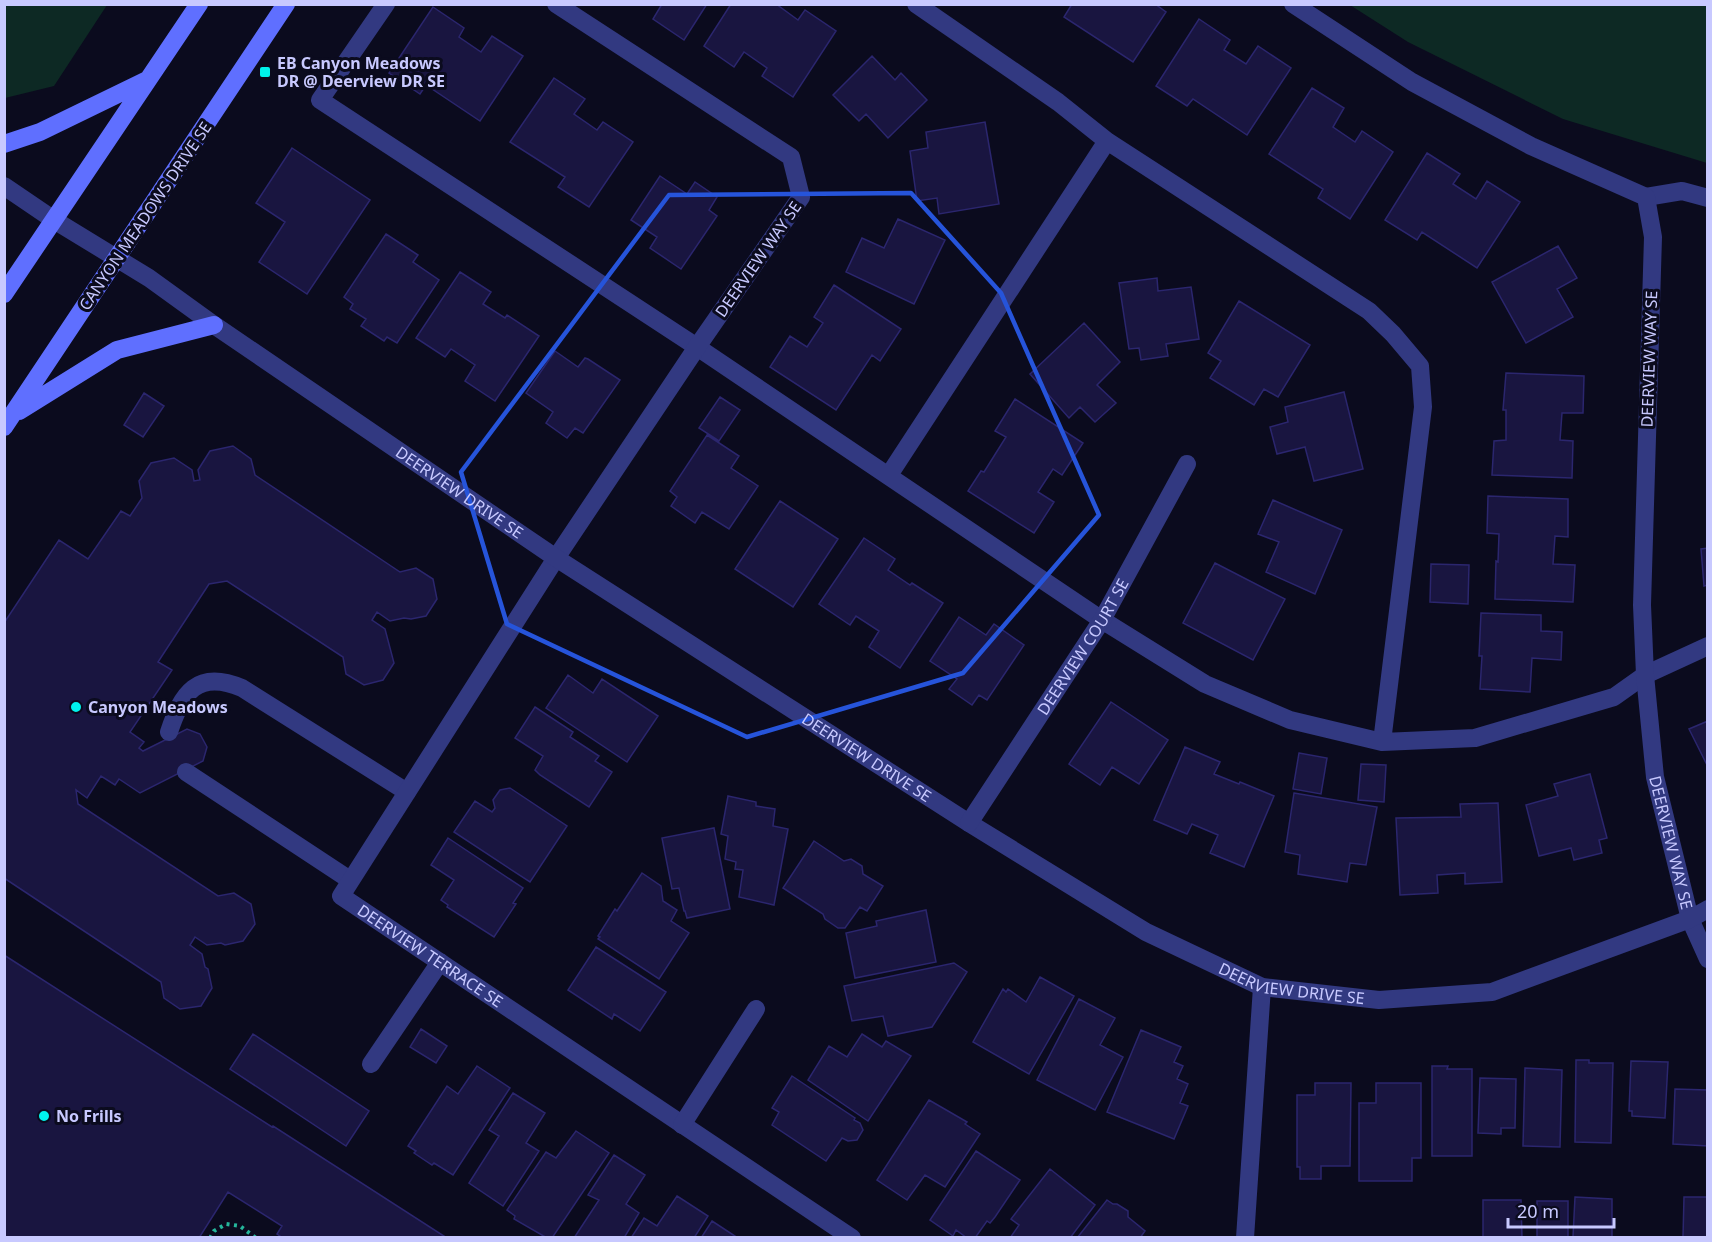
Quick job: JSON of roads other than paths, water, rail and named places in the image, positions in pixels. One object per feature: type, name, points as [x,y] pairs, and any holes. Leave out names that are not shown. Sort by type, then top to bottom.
[{"type":"street","points":[[4,294],[199,4]]},
{"type":"street","name":"CANYON MEADOWS DRIVE SE","points":[[9,421],[286,4]]},
{"type":"street","points":[[386,4],[320,100],[697,347],[1102,620],[1205,684],[1290,720],[1382,742],[1475,738],[1614,697],[1645,675],[1707,646]]},
{"type":"street","name":"DEERVIEW WAY SE","points":[[556,4],[791,157],[801,197],[697,347],[556,558]]},
{"type":"street","points":[[916,4],[1048,95],[1107,141],[1369,311],[1393,334],[1420,366],[1422,407],[1382,742]]},
{"type":"street","points":[[1293,4],[1412,82],[1531,146],[1646,197],[1682,191],[1707,198]]},
{"type":"street","points":[[4,144],[40,132],[149,79]]},
{"type":"street","points":[[889,475],[1107,141]]},
{"type":"street","name":"DEERVIEW DRIVE SE","points":[[4,186],[54,220],[117,258],[556,558],[969,823],[1146,932],[1262,987],[1379,999],[1492,992],[1690,919],[1707,909]]},
{"type":"street","name":"DEERVIEW WAY SE","points":[[1646,197],[1653,237],[1642,605],[1645,675],[1655,777],[1690,919]]},
{"type":"street","points":[[9,421],[117,350],[214,325]]},
{"type":"street","name":"DEERVIEW COURT SE","points":[[969,823],[1102,620],[1187,464]]},
{"type":"street","name":"DEERVIEW TERRACE SE","points":[[556,558],[341,896],[852,1238]]},
{"type":"street","points":[[169,732],[177,708],[194,688],[209,680],[226,681],[251,694],[407,792]]},
{"type":"street","points":[[186,772],[350,880]]},
{"type":"street","points":[[1690,919],[1707,959]]},
{"type":"street","points":[[371,1064],[440,962]]},
{"type":"street","points":[[1245,1238],[1262,987]]},
{"type":"street","points":[[682,1125],[756,1009]]},
{"type":"place","name":"EB Canyon Meadows DR @ Deerview DR SE","points":[[265,72]]},
{"type":"place","name":"Canyon Meadows","points":[[76,707]]},
{"type":"place","name":"No Frills","points":[[44,1116]]}]
